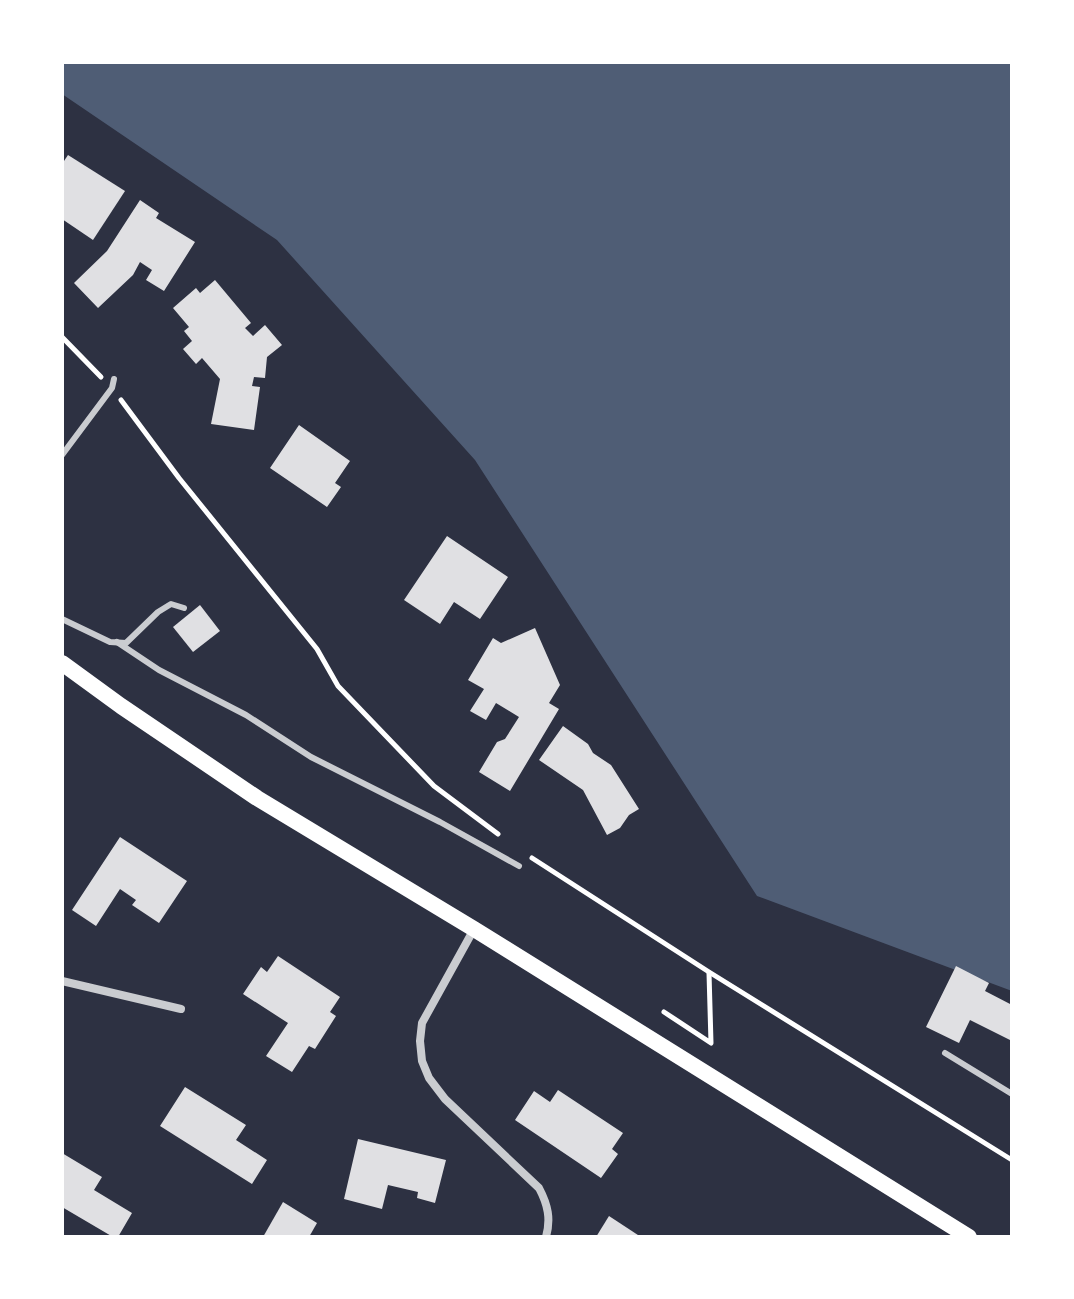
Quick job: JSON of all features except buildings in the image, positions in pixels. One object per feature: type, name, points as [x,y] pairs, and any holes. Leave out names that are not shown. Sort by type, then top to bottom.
[{"type":"main road","points":[[62,663],[257,798],[969,1237]]},
{"type":"street","points":[[474,929],[422,1023],[422,1061],[429,1078],[445,1099],[539,1188],[548,1205],[546,1237]]},
{"type":"street","points":[[62,981],[181,1009]]},
{"type":"lane","points":[[62,455],[112,388],[114,379]]},
{"type":"lane","points":[[62,619],[110,642],[126,643],[158,612],[171,604],[184,608]]},
{"type":"lane","points":[[117,642],[159,670],[246,715],[311,757],[519,866]]},
{"type":"lane","points":[[945,1053],[1012,1094]]},
{"type":"path","points":[[62,337],[112,388],[179,478],[317,649],[338,686],[434,786],[505,838]]},
{"type":"path","points":[[530,856],[709,972],[1012,1160]]},
{"type":"path","points":[[664,1012],[711,1043],[709,972]]},
{"type":"water","points":[[62,62],[1012,62],[1012,991],[757,896],[475,460],[277,240],[62,94]]}]
